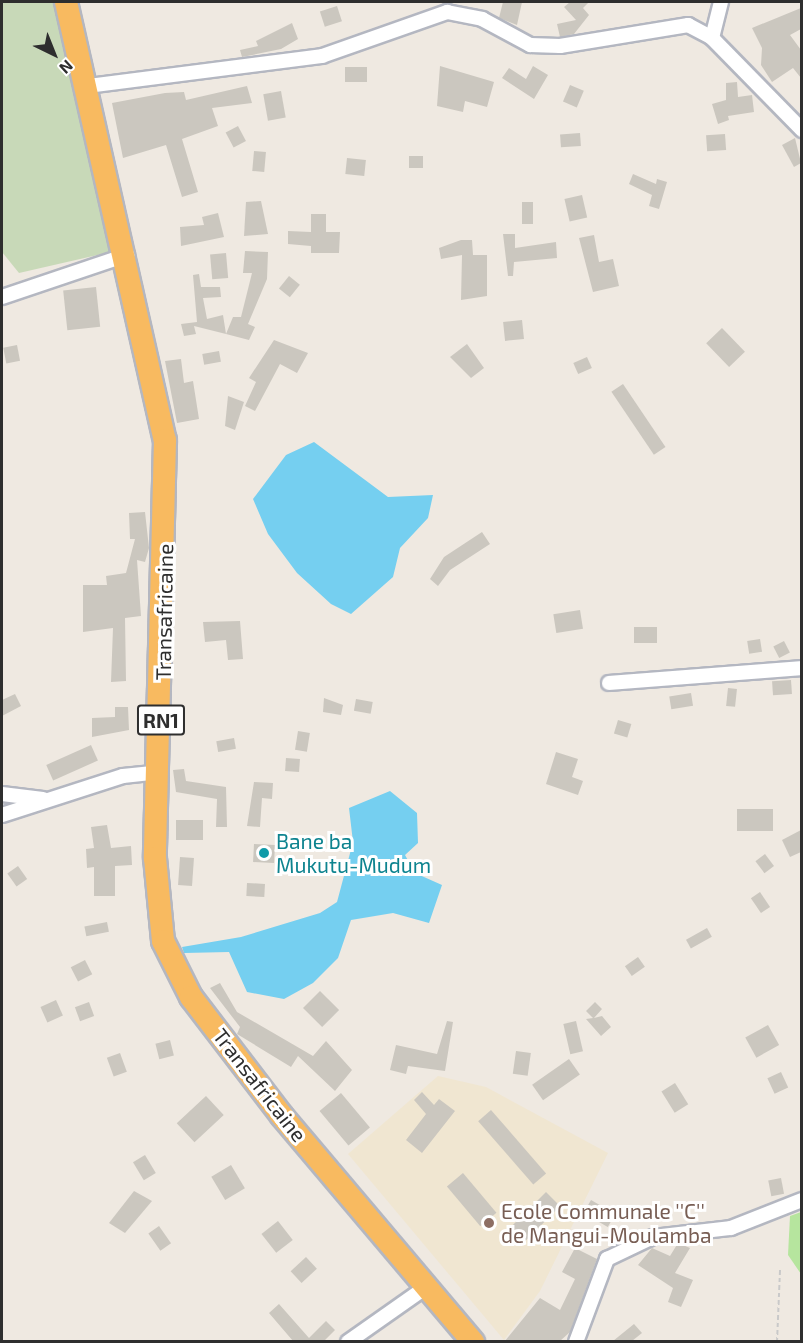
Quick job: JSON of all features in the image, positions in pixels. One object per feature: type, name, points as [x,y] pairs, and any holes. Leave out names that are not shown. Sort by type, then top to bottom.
[{"type":"highway","name":"Transafricaine","points":[[66,2],[127,255],[165,440],[156,900],[163,941],[191,997],[282,1116],[429,1285],[473,1341]]},
{"type":"street","points":[[712,38],[721,2]]},
{"type":"street","points":[[88,86],[322,56],[447,12],[482,19],[530,45],[560,46],[688,25],[712,38],[801,130]]},
{"type":"street","points":[[2,294],[127,255]]},
{"type":"street","points":[[609,682],[801,669]]},
{"type":"street","points":[[2,815],[45,799],[123,776],[160,772]]},
{"type":"street","points":[[2,794],[45,799]]},
{"type":"street","points":[[576,1341],[607,1259],[653,1237],[731,1228],[801,1200]]},
{"type":"street","points":[[348,1341],[429,1285]]},
{"type":"path","points":[[777,1341],[780,1270]]},
{"type":"shaded area","name":"Ecole Communale ''C'' de Mangui-Moulamba","points":[[438,1076],[486,1087],[608,1153],[540,1291],[504,1340],[348,1154]]},
{"type":"green space","points":[[2,2],[53,2],[115,251],[19,273],[2,252]]},
{"type":"green space","points":[[802,1212],[801,1274],[788,1255],[790,1216]]},
{"type":"water","points":[[314,442],[388,497],[433,495],[428,518],[400,548],[393,577],[351,614],[331,604],[297,573],[268,534],[253,499],[286,455]]},
{"type":"water","points":[[390,791],[417,813],[418,843],[405,855],[415,873],[442,885],[429,923],[393,913],[351,920],[338,958],[313,983],[284,999],[247,992],[229,952],[184,953],[182,947],[241,937],[320,913],[337,902],[353,842],[349,808]]},
{"type":"building","points":[[503,2],[522,2],[517,25],[499,18]]},
{"type":"building","points":[[570,2],[589,2],[583,8],[589,15],[574,34],[560,37],[557,24],[576,20],[564,7]]},
{"type":"building","points":[[337,6],[342,21],[325,27],[320,12]]},
{"type":"building","points":[[801,8],[801,29],[790,35],[801,50],[801,78],[793,68],[772,82],[761,65],[762,48],[752,28]]},
{"type":"building","points":[[292,23],[298,39],[281,49],[242,57],[240,50],[258,46],[256,41]]},
{"type":"building","points":[[440,66],[494,82],[487,107],[465,101],[463,112],[437,106]]},
{"type":"building","points":[[533,66],[548,75],[534,99],[502,78],[509,68],[526,79]]},
{"type":"building","points":[[345,67],[367,67],[367,82],[345,82]]},
{"type":"building","points":[[737,82],[738,97],[752,95],[754,112],[728,116],[729,120],[718,124],[712,104],[726,100],[726,83]]},
{"type":"building","points":[[570,85],[584,91],[577,107],[563,102]]},
{"type":"building","points":[[247,86],[252,103],[212,108],[218,126],[182,139],[198,192],[182,197],[166,145],[123,158],[112,103],[165,93],[184,92],[186,100]]},
{"type":"building","points":[[281,91],[286,118],[268,121],[263,94]]},
{"type":"building","points":[[238,126],[246,141],[234,148],[226,133]]},
{"type":"building","points":[[580,133],[581,146],[561,147],[560,134]]},
{"type":"building","points":[[725,134],[726,150],[707,151],[706,135]]},
{"type":"building","points":[[795,138],[801,163],[794,167],[782,145]]},
{"type":"building","points":[[254,151],[266,152],[264,172],[252,171]]},
{"type":"building","points":[[409,156],[423,156],[423,168],[409,168]]},
{"type":"building","points":[[347,158],[366,160],[364,176],[345,174]]},
{"type":"building","points":[[633,174],[656,184],[657,179],[667,182],[659,209],[649,206],[652,195],[629,184]]},
{"type":"building","points":[[582,195],[587,217],[570,221],[564,199]]},
{"type":"building","points":[[261,201],[268,234],[244,236],[246,202]]},
{"type":"building","points":[[522,202],[533,202],[533,224],[522,224]]},
{"type":"building","points":[[218,213],[224,237],[181,246],[180,227],[204,225],[202,217]]},
{"type":"building","points":[[311,214],[326,214],[326,232],[340,232],[339,253],[311,253],[311,246],[288,244],[288,231],[311,232]]},
{"type":"building","points":[[503,234],[515,234],[515,248],[556,242],[557,258],[514,262],[513,276],[508,276]]},
{"type":"building","points":[[594,235],[599,262],[613,259],[619,286],[593,292],[579,238]]},
{"type":"building","points":[[461,240],[472,240],[473,255],[487,255],[487,296],[461,300],[462,255],[441,259],[439,248]]},
{"type":"building","points":[[245,251],[268,252],[267,279],[248,324],[255,327],[249,340],[226,334],[233,317],[241,317],[252,273],[243,273]]},
{"type":"building","points":[[226,253],[228,278],[212,279],[210,254]]},
{"type":"building","points":[[199,274],[201,287],[220,287],[221,297],[203,298],[207,319],[223,315],[226,334],[194,326],[196,334],[184,336],[181,324],[197,322],[193,275]]},
{"type":"building","points":[[289,276],[300,285],[290,297],[279,288]]},
{"type":"building","points":[[96,287],[100,327],[67,330],[63,290]]},
{"type":"building","points":[[522,320],[524,339],[505,341],[503,322]]},
{"type":"building","points":[[722,328],[745,352],[729,367],[706,343]]},
{"type":"building","points":[[274,340],[308,353],[297,373],[280,364],[255,411],[245,406],[256,382],[249,378]]},
{"type":"building","points":[[467,344],[484,368],[471,378],[450,357]]},
{"type":"building","points":[[17,345],[20,361],[6,363],[3,348]]},
{"type":"building","points":[[219,351],[221,362],[204,365],[202,354]]},
{"type":"building","points":[[587,357],[592,368],[578,374],[573,363]]},
{"type":"building","points":[[181,359],[184,383],[193,381],[199,419],[177,423],[165,361]]},
{"type":"building","points":[[623,384],[665,447],[654,455],[611,392]]},
{"type":"building","points":[[228,396],[244,402],[235,430],[225,426]]},
{"type":"building","points":[[145,512],[149,548],[145,562],[137,560],[141,616],[125,618],[126,681],[111,682],[113,628],[83,632],[83,585],[107,585],[106,576],[126,573],[135,539],[130,539],[129,513]]},
{"type":"building","points":[[482,532],[490,544],[450,570],[438,586],[430,579],[444,557]]},
{"type":"building","points":[[580,610],[583,629],[556,633],[553,614]]},
{"type":"building","points":[[240,621],[243,659],[228,660],[226,640],[205,642],[203,622]]},
{"type":"building","points":[[634,627],[657,627],[657,643],[634,643]]},
{"type":"building","points":[[760,639],[762,652],[749,654],[747,641]]},
{"type":"building","points":[[784,641],[790,653],[779,658],[773,646]]},
{"type":"building","points":[[791,680],[792,694],[773,695],[772,681]]},
{"type":"building","points":[[728,688],[737,689],[735,707],[726,706]]},
{"type":"building","points":[[691,693],[693,706],[671,709],[669,696]]},
{"type":"building","points":[[15,694],[21,706],[2,716],[2,700]]},
{"type":"building","points":[[324,698],[343,705],[341,715],[323,712]]},
{"type":"building","points":[[356,699],[373,702],[371,714],[354,711]]},
{"type":"building","points":[[115,707],[128,707],[129,730],[92,737],[92,718],[115,717]]},
{"type":"building","points":[[618,720],[631,724],[627,737],[614,733]]},
{"type":"building","points":[[298,731],[310,733],[307,752],[295,750]]},
{"type":"building","points":[[234,738],[236,749],[218,752],[216,741]]},
{"type":"building","points":[[91,745],[98,761],[53,780],[46,765]]},
{"type":"building","points":[[556,752],[578,759],[572,777],[583,781],[578,795],[546,784]]},
{"type":"building","points":[[286,758],[300,759],[299,772],[285,771]]},
{"type":"building","points":[[184,769],[186,781],[226,787],[227,827],[216,827],[217,799],[176,792],[173,770]]},
{"type":"building","points":[[254,782],[273,783],[272,799],[262,798],[260,827],[247,826]]},
{"type":"building","points":[[737,809],[773,809],[773,831],[737,831]]},
{"type":"building","points":[[176,820],[203,820],[203,840],[176,840]]},
{"type":"building","points":[[107,825],[111,848],[131,846],[132,865],[115,866],[115,896],[94,896],[94,867],[87,868],[86,849],[94,848],[91,827]]},
{"type":"building","points":[[801,830],[801,852],[790,857],[782,840]]},
{"type":"building","name":"Bane ba Mukutu-Mudum","points":[[254,844],[275,845],[274,863],[253,862]]},
{"type":"building","points":[[765,854],[774,866],[764,873],[755,861]]},
{"type":"building","points":[[180,857],[194,858],[192,886],[178,885]]},
{"type":"building","points":[[18,866],[27,879],[17,887],[7,873]]},
{"type":"building","points":[[247,883],[265,884],[264,897],[246,896]]},
{"type":"building","points":[[760,892],[770,907],[761,913],[751,898]]},
{"type":"building","points":[[107,922],[109,932],[86,936],[84,926]]},
{"type":"building","points":[[707,928],[712,937],[691,948],[686,940]]},
{"type":"building","points":[[638,957],[645,967],[632,976],[625,966]]},
{"type":"building","points":[[85,960],[92,974],[78,982],[71,967]]},
{"type":"building","points":[[220,983],[237,1012],[313,1056],[326,1041],[352,1070],[335,1091],[298,1056],[291,1067],[237,1034],[240,1027],[210,988]]},
{"type":"building","points":[[320,991],[339,1010],[322,1027],[303,1008]]},
{"type":"building","points":[[56,1000],[63,1016],[47,1022],[40,1007]]},
{"type":"building","points":[[89,1002],[94,1016],[80,1021],[75,1007]]},
{"type":"building","points":[[595,1002],[602,1009],[594,1018],[602,1016],[611,1027],[601,1036],[586,1019],[593,1018],[586,1011]]},
{"type":"building","points":[[447,1021],[453,1022],[445,1071],[408,1066],[406,1074],[390,1070],[396,1045],[437,1054]]},
{"type":"building","points":[[576,1021],[583,1051],[570,1054],[563,1024]]},
{"type":"building","points":[[768,1025],[779,1045],[756,1058],[745,1038]]},
{"type":"building","points":[[170,1040],[174,1056],[159,1059],[155,1044]]},
{"type":"building","points":[[516,1051],[531,1053],[528,1076],[513,1074]]},
{"type":"building","points":[[120,1053],[127,1072],[114,1077],[107,1058]]},
{"type":"building","points":[[569,1059],[580,1075],[543,1100],[532,1085]]},
{"type":"building","points":[[781,1072],[788,1087],[775,1094],[767,1078]]},
{"type":"building","points":[[675,1083],[688,1104],[675,1113],[661,1091]]},
{"type":"building","points":[[422,1092],[434,1105],[439,1099],[455,1111],[422,1153],[406,1140],[426,1114],[414,1100]]},
{"type":"building","points":[[341,1093],[370,1127],[348,1145],[320,1111]]},
{"type":"building","points":[[206,1096],[224,1115],[194,1142],[177,1123]]},
{"type":"building","points":[[491,1110],[546,1173],[533,1185],[478,1121]]},
{"type":"building","points":[[145,1155],[156,1173],[144,1180],[133,1162]]},
{"type":"building","points":[[231,1165],[245,1188],[225,1200],[211,1177]]},
{"type":"building","points":[[463,1173],[496,1213],[480,1226],[447,1186]]},
{"type":"building","points":[[781,1178],[784,1194],[771,1196],[768,1180]]},
{"type":"building","points":[[134,1191],[152,1201],[125,1233],[109,1223]]},
{"type":"building","points":[[546,1192],[560,1206],[525,1241],[511,1227]]},
{"type":"building","points":[[591,1200],[615,1214],[608,1227],[584,1213]]},
{"type":"building","points":[[278,1221],[293,1240],[276,1253],[261,1234]]},
{"type":"building","points":[[159,1226],[171,1243],[160,1251],[148,1233]]},
{"type":"building","points":[[678,1243],[690,1248],[675,1273],[693,1280],[681,1307],[668,1302],[673,1288],[638,1265],[652,1248],[670,1256]]},
{"type":"building","points":[[575,1248],[597,1259],[570,1332],[560,1341],[505,1341],[540,1298],[560,1310],[575,1279],[562,1272]]},
{"type":"building","points":[[306,1257],[317,1269],[302,1283],[291,1271]]},
{"type":"building","points":[[279,1304],[309,1338],[326,1321],[335,1330],[324,1341],[293,1341],[269,1313]]},
{"type":"building","points":[[634,1324],[642,1333],[632,1341],[613,1341]]},
{"type":"place","name":"Bane ba Mukutu-Mudum","points":[[264,853]]},
{"type":"place","name":"Ecole Communale ''C'' de Mangui-Moulamba","points":[[489,1223]]}]
